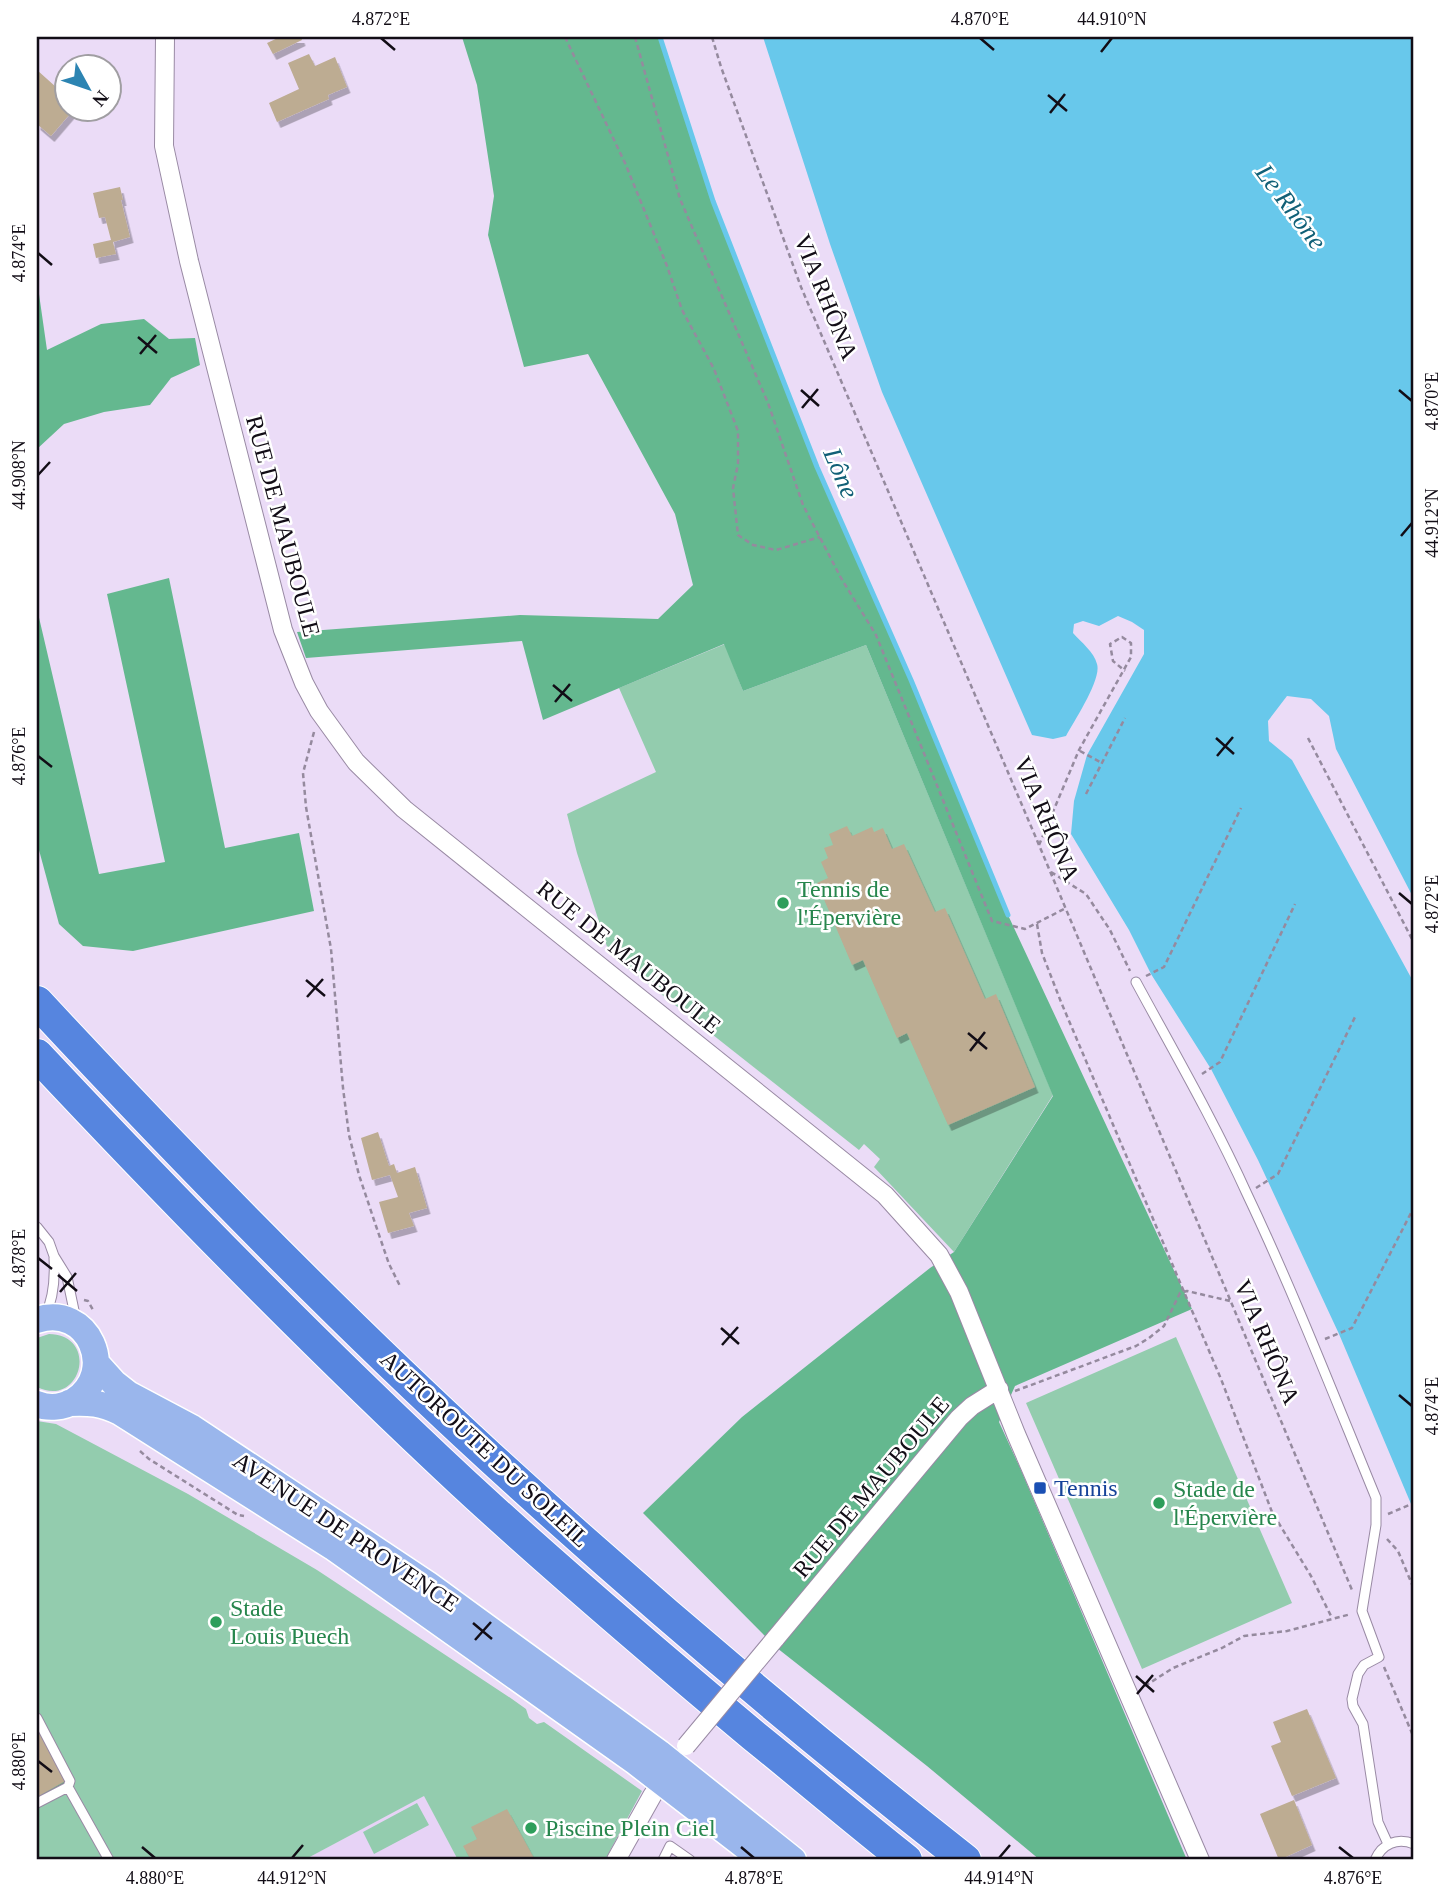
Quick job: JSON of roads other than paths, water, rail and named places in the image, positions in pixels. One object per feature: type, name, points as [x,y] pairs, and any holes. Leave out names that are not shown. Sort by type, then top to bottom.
[{"type":"highway","name":"AUTOROUTE DU SOLEIL","points":[[37,1002],[153,1126],[309,1283],[488,1455],[591,1549],[714,1655],[965,1860]]},
{"type":"highway","name":"AUTOROUTE DU SOLEIL","points":[[37,1055],[294,1321],[461,1481],[686,1679],[906,1860]]},
{"type":"main road","points":[[41,1319],[56,1317],[67,1320],[85,1332],[92,1342],[96,1363],[94,1376],[89,1387],[69,1404]]},
{"type":"main road","name":"AVENUE DE PROVENCE","points":[[96,1363],[128,1394],[192,1428],[427,1584],[673,1763],[793,1860]]},
{"type":"main road","name":"AVENUE DE PROVENCE","points":[[37,1404],[55,1407],[87,1402],[103,1404],[120,1412],[673,1763],[762,1860]]},
{"type":"street","name":"RUE DE MAUBOULE","points":[[165,37],[164,146],[189,261],[283,630],[304,683],[320,711],[356,762],[404,809],[885,1195],[939,1255],[1007,1391],[972,1406],[959,1418],[775,1639],[673,1763],[617,1860]]},
{"type":"street","points":[[1007,1391],[1021,1445],[1200,1860]]},
{"type":"lane","points":[[1136,982],[1247,1193],[1376,1498],[1376,1522],[1362,1611],[1379,1657],[1364,1665],[1358,1674],[1353,1706],[1363,1724],[1378,1822],[1388,1844]]},
{"type":"lane","points":[[37,1227],[49,1241],[54,1256],[67,1277],[77,1325]]},
{"type":"lane","points":[[41,1319],[50,1307],[55,1276],[54,1256]]},
{"type":"lane","points":[[37,1718],[70,1781],[68,1787],[37,1803]]},
{"type":"lane","points":[[68,1787],[109,1860]]},
{"type":"lane","points":[[1375,1860],[1380,1850],[1388,1844],[1398,1841],[1414,1844]]},
{"type":"lane","points":[[663,1860],[670,1846],[690,1860]]},
{"type":"water","name":"Le Rhône","points":[[763,37],[1414,37],[1414,899],[1336,749],[1329,716],[1311,699],[1287,696],[1268,721],[1269,741],[1292,760],[1414,983],[1414,1511],[1339,1334],[1258,1160],[1211,1069],[1151,974],[1129,930],[1071,834],[1074,801],[1087,755],[1144,654],[1144,630],[1118,616],[1099,626],[1083,621],[1074,624],[1073,633],[1090,651],[1097,664],[1095,679],[1066,736],[1053,739],[1032,735],[882,392],[830,244]]},
{"type":"waterway","name":"Lône","points":[[660,37],[713,201],[817,467],[911,680],[1008,915]]},
{"type":"place","name":"Tennis de l'Épervière","points":[[783,903]]},
{"type":"place","name":"Tennis","points":[[1040,1488]]},
{"type":"place","name":"Stade de l'Épervière","points":[[1159,1503]]},
{"type":"place","name":"Stade Louis Puech","points":[[216,1622]]},
{"type":"place","name":"Piscine Plein Ciel","points":[[531,1828]]}]
